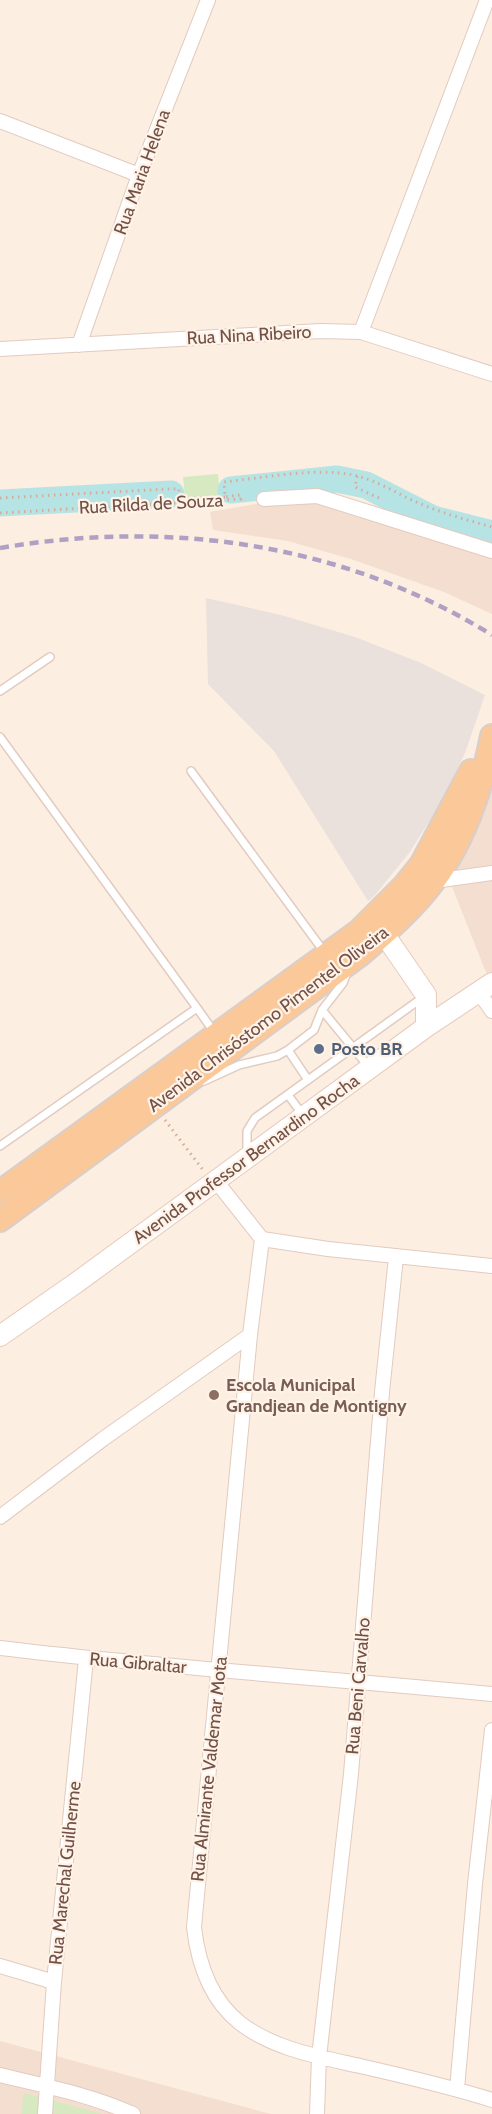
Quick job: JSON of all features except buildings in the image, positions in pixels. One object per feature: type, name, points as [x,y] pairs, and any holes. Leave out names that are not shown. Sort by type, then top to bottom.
[{"type":"main road","name":"Avenida Chrisóstomo Pimentel Oliveira","points":[[0,1220],[350,962],[384,934],[434,881],[456,845],[484,772],[492,737]]},
{"type":"main road","name":"Avenida Chrisóstomo Pimentel Oliveira","points":[[0,1192],[359,931],[404,886],[421,865],[472,769],[492,737]]},
{"type":"main road","points":[[359,931],[372,930],[384,934],[426,995],[426,1027]]},
{"type":"main road","name":"Avenida Professor Bernardino Rocha","points":[[0,1335],[76,1283],[426,1027],[485,987]]},
{"type":"main road","points":[[426,995],[449,1003],[460,1004]]},
{"type":"street","name":"Rua Maria Helena","points":[[80,345],[139,175],[208,0]]},
{"type":"street","points":[[361,332],[487,0]]},
{"type":"street","points":[[0,121],[139,175]]},
{"type":"street","name":"Rua Nina Ribeiro","points":[[0,349],[321,331],[361,332],[492,374]]},
{"type":"street","points":[[264,499],[317,496],[492,550]]},
{"type":"street","points":[[434,881],[492,873]]},
{"type":"street","points":[[485,987],[492,1011]]},
{"type":"street","points":[[215,1182],[262,1239],[396,1257],[492,1266]]},
{"type":"street","name":"Rua Almirante Valdemar Mota","points":[[262,1239],[250,1335],[194,1927],[202,1968],[213,1990],[238,2022],[261,2038],[319,2056],[457,2089],[492,2100]]},
{"type":"street","name":"Rua Beni Carvalho","points":[[317,2114],[319,2056],[351,1774],[396,1257]]},
{"type":"street","points":[[0,1517],[103,1439],[250,1335]]},
{"type":"street","name":"Rua Gibraltar","points":[[0,1648],[86,1659],[492,1694]]},
{"type":"street","name":"Rua Marechal Guilherme","points":[[45,2114],[54,1983],[86,1659]]},
{"type":"street","points":[[457,2089],[475,1884],[492,1730]]},
{"type":"street","points":[[0,1966],[54,1983]]},
{"type":"street","points":[[0,2075],[110,2104],[133,2114]]},
{"type":"lane","points":[[0,691],[50,657]]},
{"type":"lane","points":[[0,737],[216,1036]]},
{"type":"lane","points":[[191,771],[327,955]]},
{"type":"lane","points":[[186,1081],[204,1081],[238,1065],[277,1056],[288,1050],[314,1030],[322,1010],[343,983],[350,962]]},
{"type":"lane","points":[[247,1159],[245,1142],[247,1131],[255,1118],[426,995]]},
{"type":"lane","points":[[0,1146],[196,1008]]},
{"type":"lane","points":[[322,1010],[355,1047],[370,1068]]},
{"type":"lane","points":[[288,1050],[308,1080]]},
{"type":"lane","points":[[288,1095],[304,1118]]},
{"type":"path","name":"Rua Rilda de Souza","points":[[0,513],[241,499],[240,495],[225,497],[224,482],[330,473],[371,480],[454,517],[492,527]]},
{"type":"path","points":[[355,487],[357,477]]},
{"type":"path","points":[[0,498],[168,489],[179,489],[179,499],[225,497]]},
{"type":"path","points":[[154,1106],[215,1182]]},
{"type":"shaded area","points":[[280,500],[343,507],[492,556],[492,614],[444,592],[351,559],[288,541],[213,530],[210,512]]},
{"type":"shaded area","points":[[206,598],[281,615],[355,637],[421,663],[485,695],[465,753],[438,808],[409,853],[368,901],[274,751],[208,684]]},
{"type":"shaded area","points":[[492,783],[492,973],[487,975],[451,884]]},
{"type":"shaded area","points":[[0,2041],[271,2114],[0,2114]]},
{"type":"green space","points":[[218,474],[220,496],[185,498],[183,477]]},
{"type":"green space","points":[[24,2093],[103,2114],[21,2114]]},
{"type":"waterway","points":[[231,490],[337,479],[366,485],[433,519],[492,534]]},
{"type":"waterway","points":[[0,503],[171,494]]},
{"type":"railway","points":[[0,548],[64,540],[128,536],[191,539],[254,546],[316,559],[376,579],[435,604],[492,635]]},
{"type":"place","name":"Posto BR","points":[[319,1049]]},
{"type":"place","name":"Escola Municipal Grandjean de Montigny","points":[[214,1395]]}]
